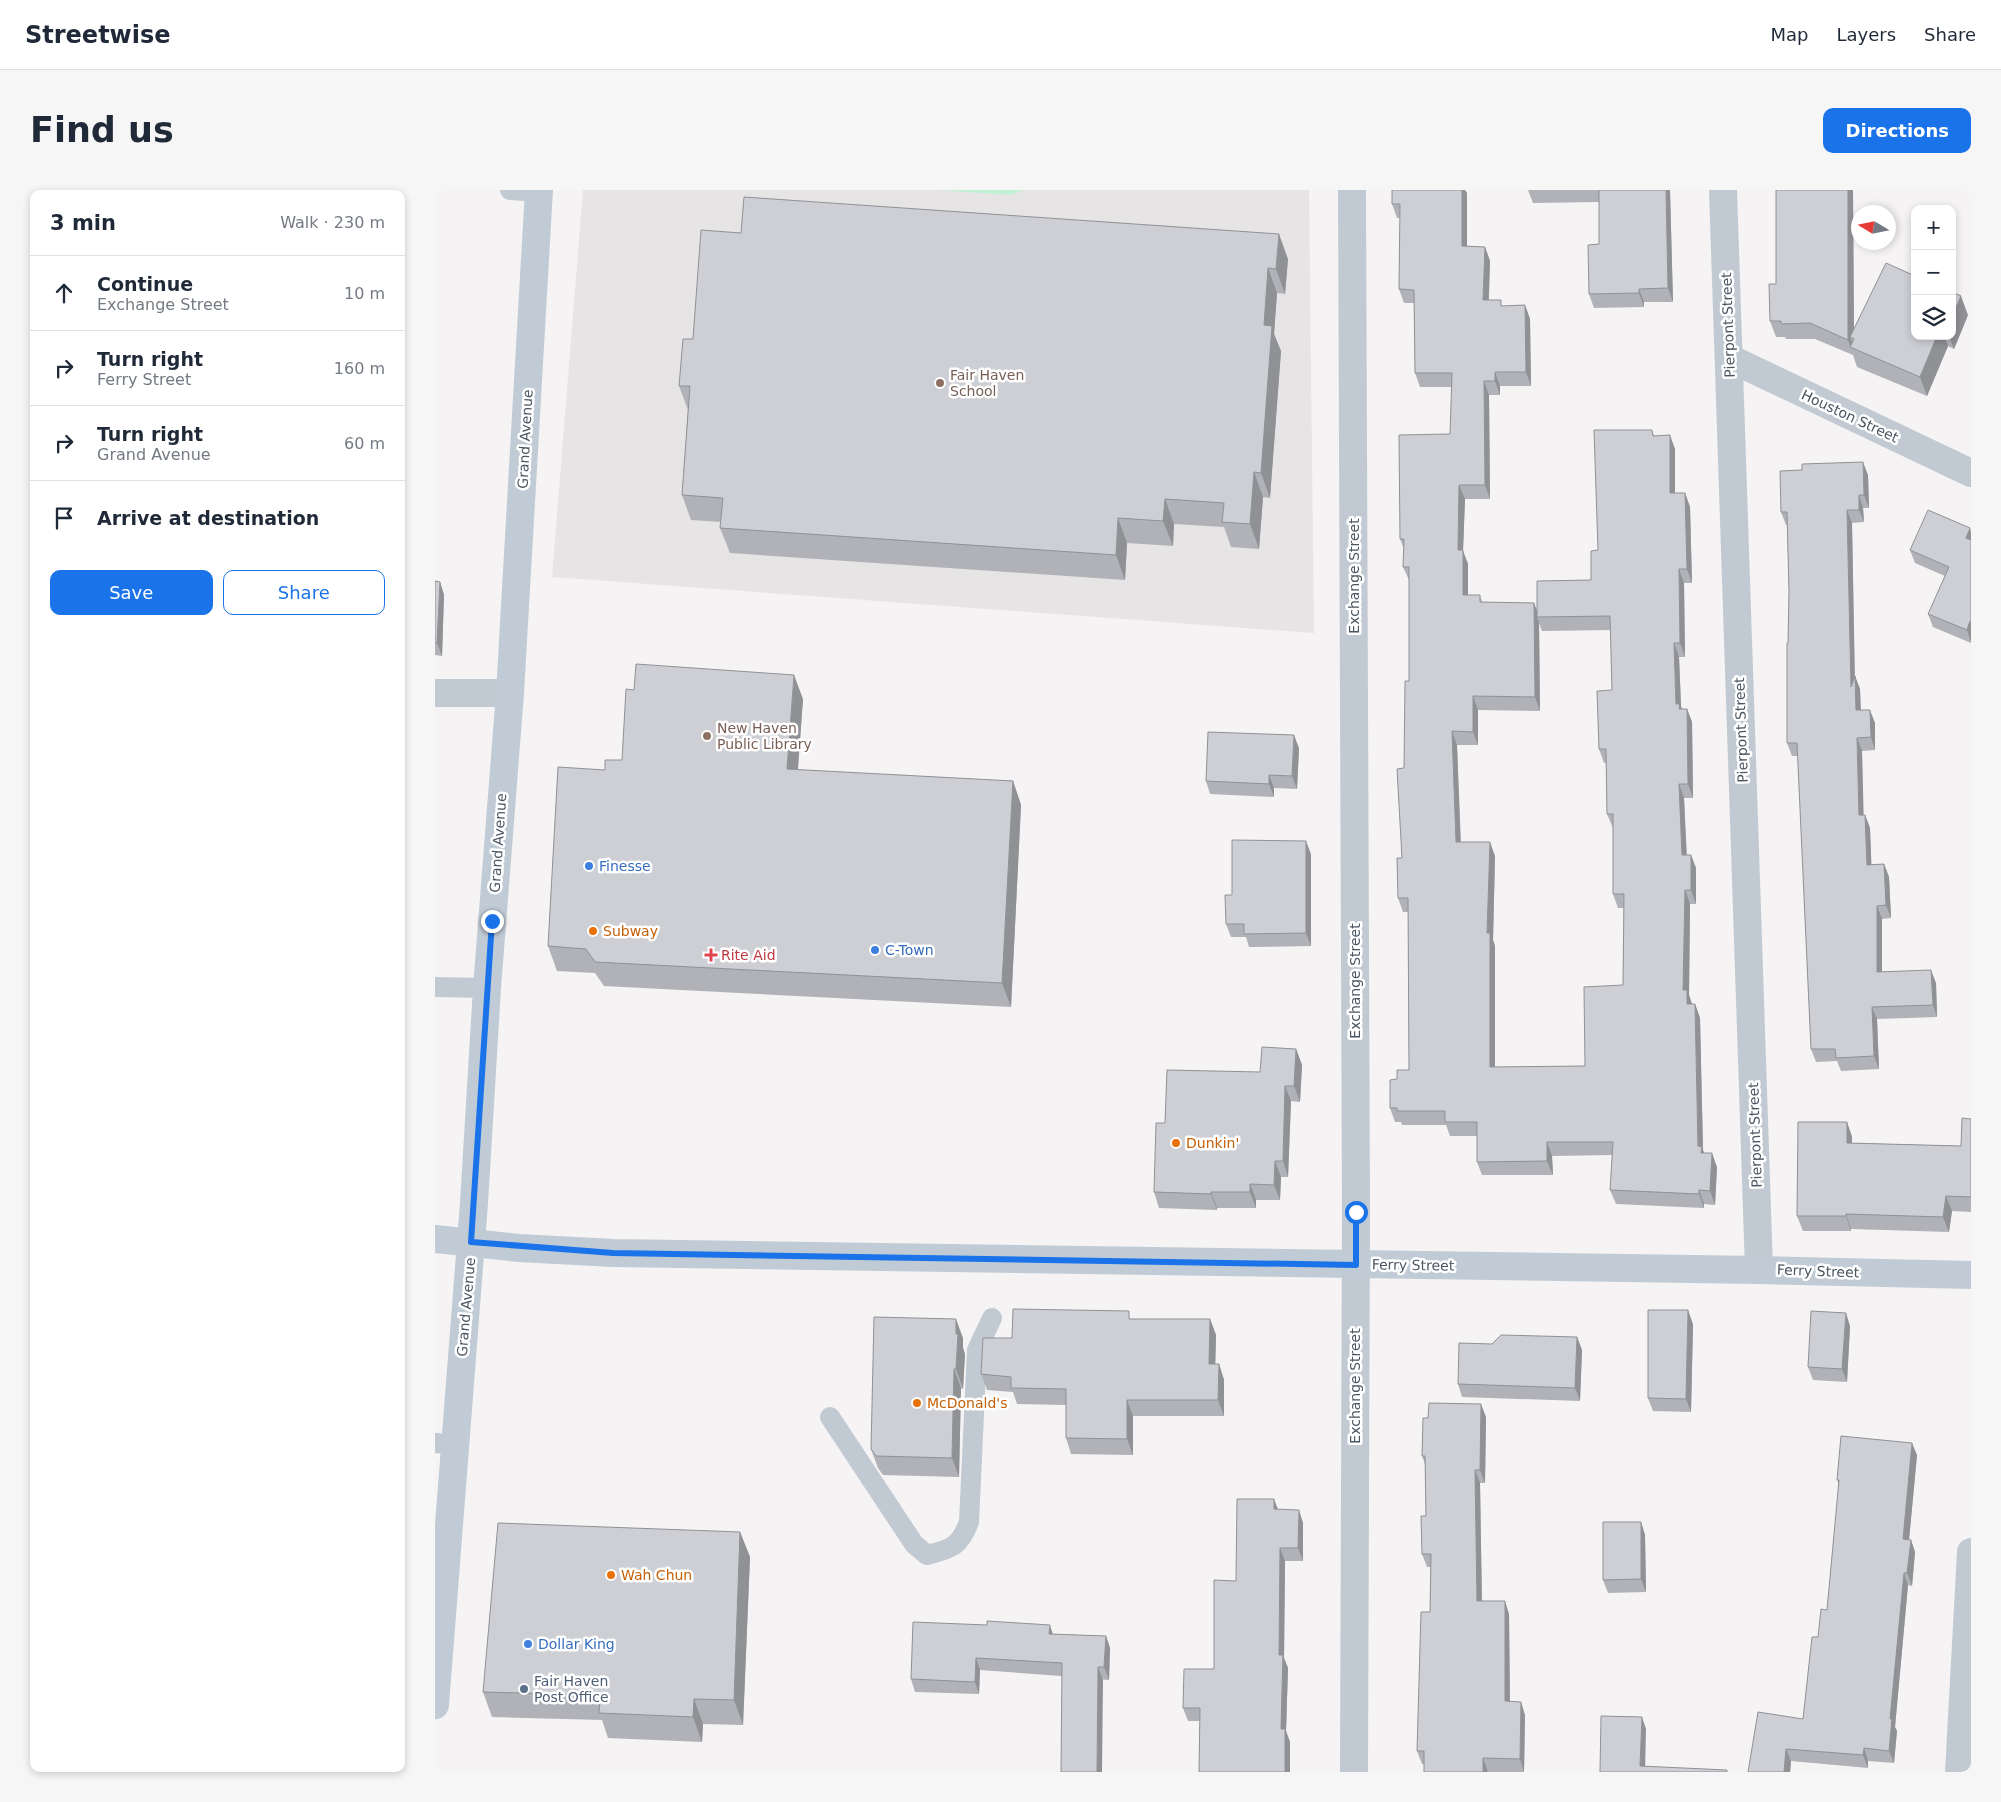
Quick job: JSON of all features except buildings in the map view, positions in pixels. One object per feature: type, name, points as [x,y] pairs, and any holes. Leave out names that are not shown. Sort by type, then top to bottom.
[{"type":"main road","name":"Grand Avenue","points":[[435,1705],[445,1444],[471,1242],[487,988],[510,693],[539,191]]},
{"type":"main road","name":"Ferry Street","points":[[435,1239],[613,1253],[1759,1270],[1971,1275]]},
{"type":"street","name":"Exchange Street","points":[[1352,190],[1356,1265],[1354,1772]]},
{"type":"street","name":"Pierpont Street","points":[[1723,190],[1759,1270]]},
{"type":"street","name":"Houston Street","points":[[1729,358],[1971,473]]},
{"type":"street","points":[[435,692],[510,693]]},
{"type":"street","points":[[1964,1760],[1971,1552]]},
{"type":"lane","points":[[510,190],[539,191]]},
{"type":"lane","points":[[435,987],[487,988]]},
{"type":"lane","points":[[830,1417],[914,1544],[927,1554],[949,1550],[963,1538],[969,1522],[977,1350],[992,1318]]},
{"type":"shaded area","name":"Fair Haven School","points":[[583,190],[1309,190],[1314,633],[552,577]]},
{"type":"green space","points":[[937,190],[1024,190],[1011,195]]},
{"type":"place","name":"Fair Haven School","points":[[940,383]]},
{"type":"place","name":"New Haven Public Library","points":[[707,736]]},
{"type":"place","name":"Finesse","points":[[589,866]]},
{"type":"place","name":"Subway","points":[[593,931]]},
{"type":"place","name":"C-Town","points":[[875,950]]},
{"type":"place","name":"Rite Aid","points":[[711,955]]},
{"type":"place","name":"Dunkin'","points":[[1176,1143]]},
{"type":"place","name":"McDonald's","points":[[917,1403]]},
{"type":"place","name":"Wah Chun","points":[[611,1575]]},
{"type":"place","name":"Dollar King","points":[[528,1644]]},
{"type":"place","name":"Fair Haven Post Office","points":[[524,1689]]},
{"type":"route","points":[[492,921],[471,1242],[519,1248],[613,1253],[1356,1265],[1356,1212]]}]
